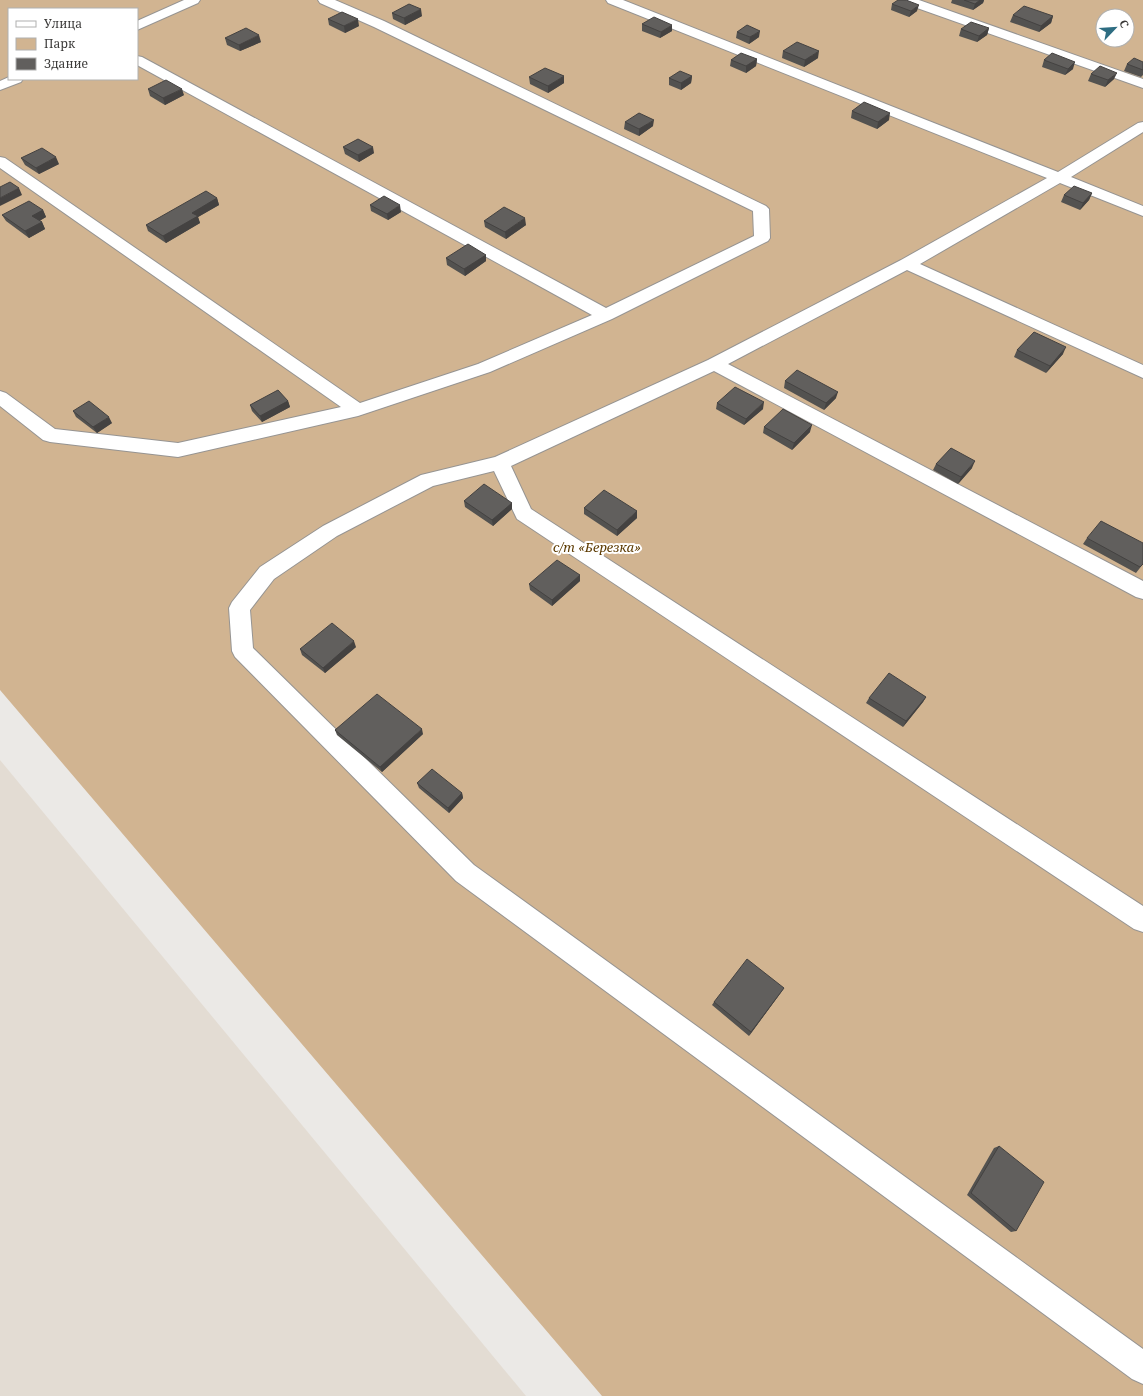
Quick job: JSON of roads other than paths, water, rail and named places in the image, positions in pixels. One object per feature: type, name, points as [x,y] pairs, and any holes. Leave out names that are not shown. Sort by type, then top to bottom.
[{"type":"lane","points":[[138,26],[194,0]]},
{"type":"lane","points":[[0,397],[50,435],[178,450],[358,410],[484,368],[606,315],[762,238],[761,209],[379,24],[324,0]]},
{"type":"lane","points":[[612,0],[1143,210]]},
{"type":"lane","points":[[907,0],[1143,84]]},
{"type":"lane","points":[[138,61],[606,315]]},
{"type":"lane","points":[[0,86],[14,80]]},
{"type":"lane","points":[[1143,126],[1059,178],[907,264],[714,364],[500,463],[428,480],[330,531],[267,573],[239,608],[243,651],[464,873],[1143,1368]]},
{"type":"lane","points":[[0,161],[358,410]]},
{"type":"lane","points":[[907,264],[1143,372]]},
{"type":"lane","points":[[714,364],[1143,591]]},
{"type":"lane","points":[[500,463],[524,514],[1143,920]]},
{"type":"park label","name":"с/т «Березка»","points":[[597,547]]}]
